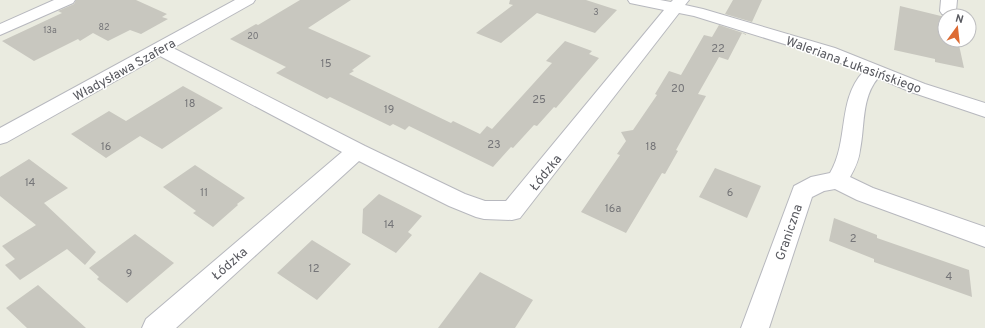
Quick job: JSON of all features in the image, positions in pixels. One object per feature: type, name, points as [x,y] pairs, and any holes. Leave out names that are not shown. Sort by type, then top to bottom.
[{"type":"street","points":[[0,30],[67,0]]},
{"type":"street","name":"Władysława Szafera","points":[[0,137],[247,0]]},
{"type":"street","name":"Waleriana Łukasińskiego","points":[[636,0],[678,4],[697,12],[829,52],[918,88],[985,110]]},
{"type":"street","name":"Łódzka","points":[[161,49],[357,151],[471,205],[484,210],[512,211],[528,193],[678,4]]},
{"type":"street","points":[[874,71],[866,79],[859,90],[850,149],[845,166],[838,180],[865,194],[985,237]]},
{"type":"street","name":"Łódzka","points":[[156,328],[357,151]]},
{"type":"street","name":"Graniczna","points":[[755,328],[802,192],[819,183],[838,180]]},
{"type":"building","points":[[76,0],[136,0],[167,14],[162,17],[168,19],[141,34],[130,30],[108,41],[93,33],[80,41],[78,39],[34,61],[2,41],[62,13],[58,11],[74,4]]},
{"type":"building","points":[[300,0],[351,0],[308,28],[371,56],[349,74],[451,123],[453,121],[480,134],[487,126],[492,129],[552,63],[546,61],[565,41],[592,51],[589,54],[599,58],[556,108],[554,107],[537,126],[534,125],[493,167],[409,126],[405,130],[393,124],[390,126],[330,97],[327,99],[276,73],[286,67],[230,39],[256,24],[258,25]]},
{"type":"building","points":[[510,0],[586,0],[617,10],[595,33],[537,13],[501,43],[476,33],[513,5],[509,4]]},
{"type":"building","points":[[733,0],[762,0],[752,22],[725,14]]},
{"type":"building","points":[[900,6],[937,15],[937,48],[960,48],[964,68],[935,62],[935,59],[894,50]]},
{"type":"building","points":[[719,25],[746,34],[746,35],[742,33],[728,60],[719,57],[698,94],[706,96],[676,150],[678,151],[665,174],[662,173],[626,233],[581,212],[620,155],[617,154],[626,141],[621,132],[633,130],[657,95],[655,94],[669,71],[681,75],[704,35],[712,37]]},
{"type":"building","points":[[183,86],[223,108],[162,149],[140,136],[106,158],[71,134],[109,111],[126,121]]},
{"type":"building","points":[[29,159],[68,188],[44,203],[96,252],[85,265],[67,249],[20,280],[5,265],[15,259],[2,246],[36,225],[0,196],[0,177]]},
{"type":"building","points":[[195,165],[245,198],[213,227],[193,213],[196,211],[163,187]]},
{"type":"building","points":[[715,168],[761,186],[747,218],[699,197]]},
{"type":"building","points":[[379,194],[422,216],[408,232],[412,235],[396,253],[362,233],[363,209]]},
{"type":"building","points":[[834,218],[877,235],[877,238],[969,270],[972,297],[874,262],[874,259],[829,241]]},
{"type":"building","points":[[135,234],[174,263],[127,303],[97,279],[99,277],[89,268]]},
{"type":"building","points":[[312,240],[351,264],[317,300],[277,273]]},
{"type":"building","points":[[480,272],[533,300],[515,328],[438,328]]},
{"type":"building","points":[[38,285],[86,328],[27,328],[6,308]]}]
